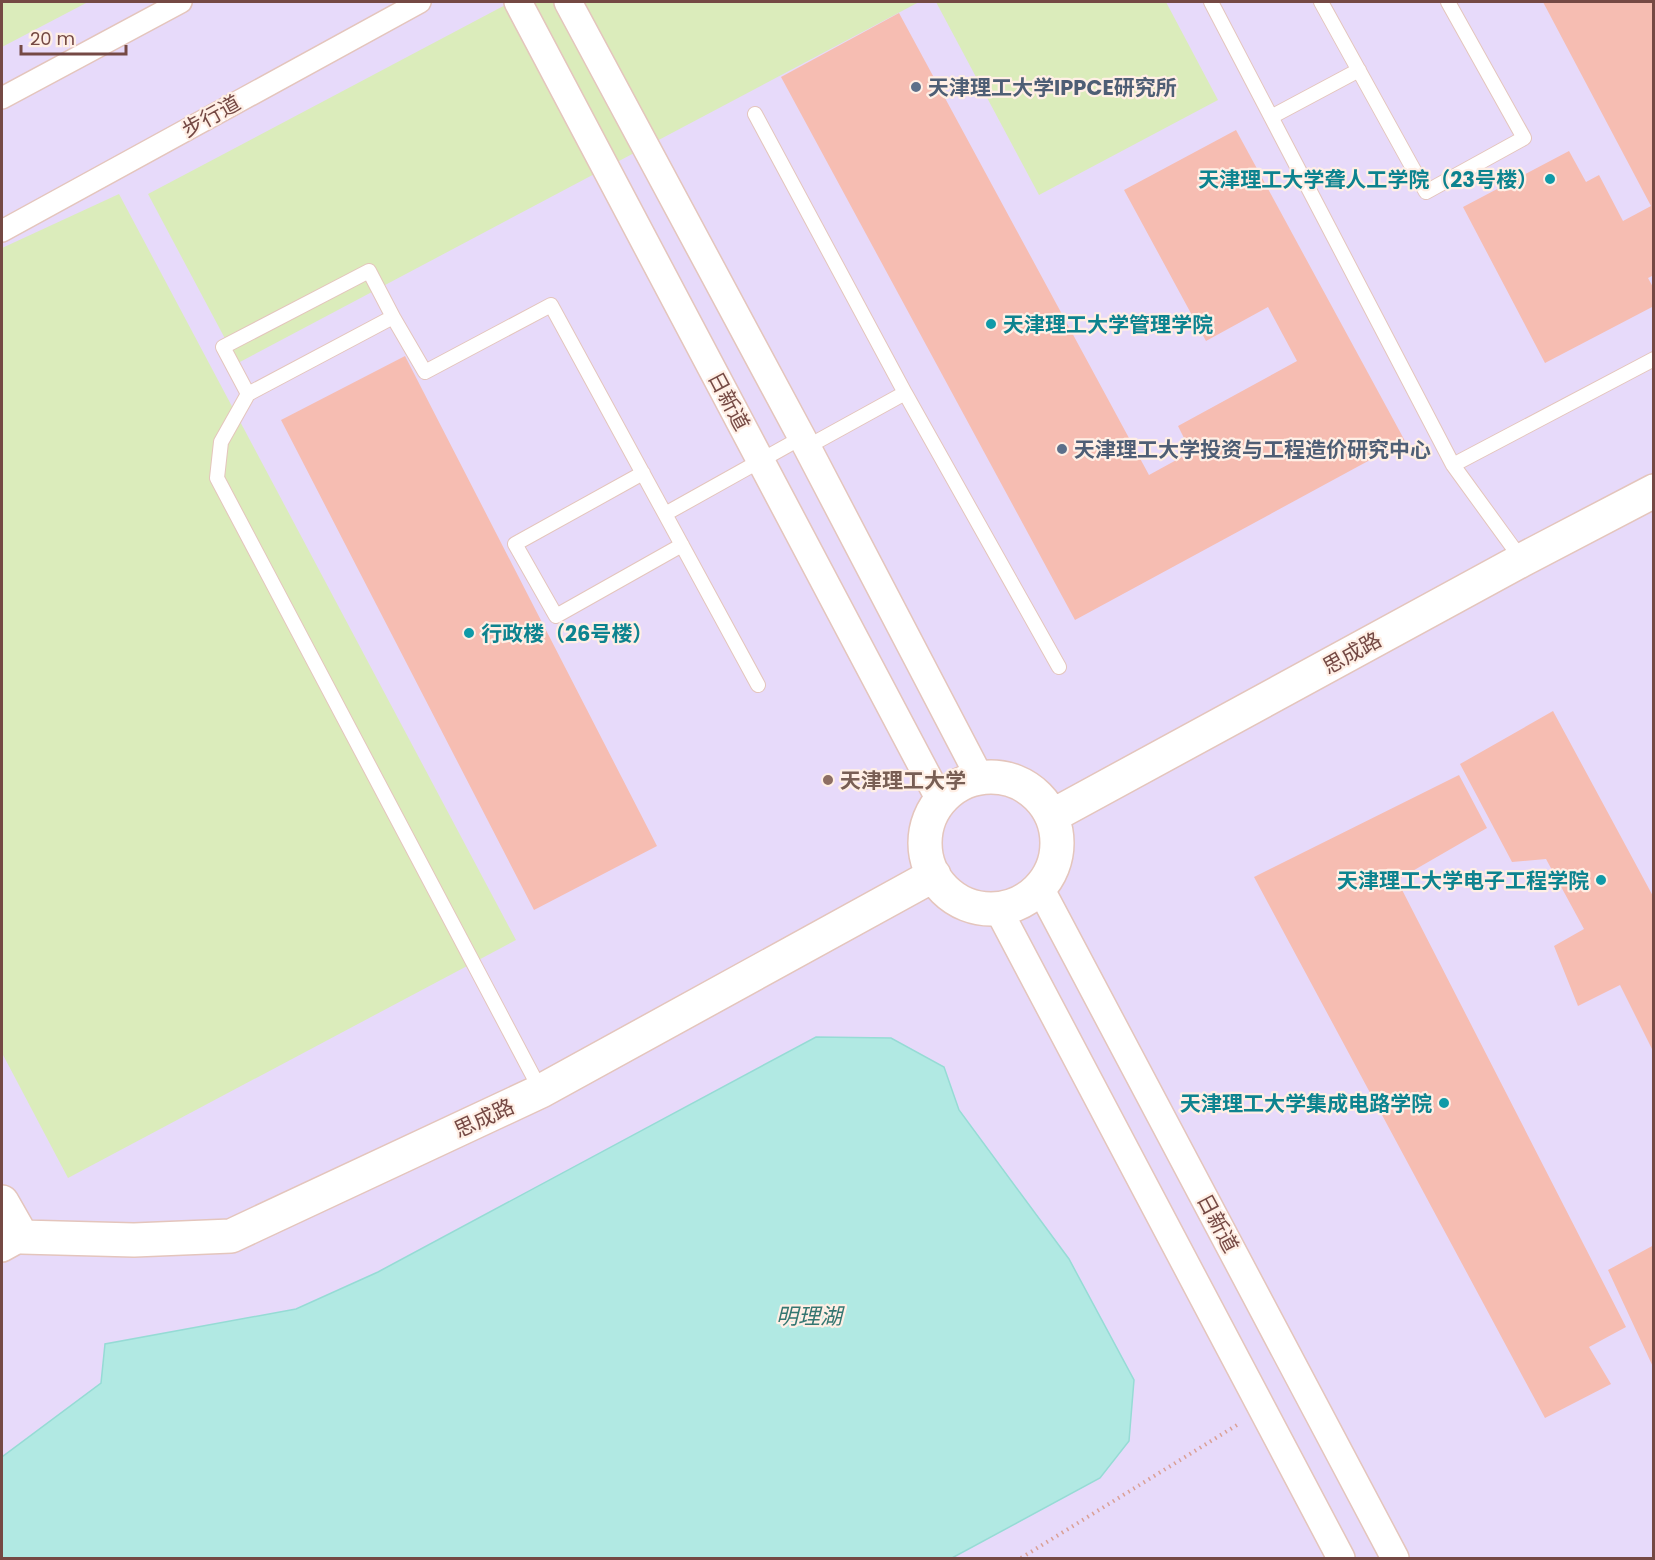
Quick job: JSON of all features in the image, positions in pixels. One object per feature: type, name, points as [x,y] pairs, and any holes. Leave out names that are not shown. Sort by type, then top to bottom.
[{"type":"street","points":[[2,98],[181,2]]},
{"type":"street","name":"步行道","points":[[2,231],[420,2]]},
{"type":"street","name":"日新道","points":[[518,2],[940,800]]},
{"type":"street","points":[[568,2],[980,778]]},
{"type":"street","name":"思成路","points":[[1052,816],[1653,491]]},
{"type":"street","points":[[1003,777],[1024,785],[1041,798],[1052,816],[1057,836],[1056,857],[1049,876],[1040,888],[1018,904],[998,909],[977,908],[958,900],[940,885],[929,865],[925,842],[929,820],[940,800],[958,785],[980,778],[1003,777]]},
{"type":"street","name":"思成路","points":[[12,1243],[231,1236],[541,1091],[934,875]]},
{"type":"street","name":"日新道","points":[[1040,888],[1395,1558]]},
{"type":"street","points":[[998,909],[1341,1558]]},
{"type":"street","points":[[2,1202],[12,1243]]},
{"type":"lane","points":[[1211,2],[1453,465],[1522,560]]},
{"type":"lane","points":[[1321,2],[1426,192],[1524,138],[1448,2]]},
{"type":"lane","points":[[1271,117],[1359,70]]},
{"type":"lane","points":[[755,114],[905,393],[1059,667]]},
{"type":"lane","points":[[248,394],[223,347],[369,271],[425,372],[550,305],[758,684]]},
{"type":"lane","points":[[393,317],[248,394],[221,442],[217,478],[541,1091]]},
{"type":"lane","points":[[1453,465],[1653,359]]},
{"type":"lane","points":[[665,514],[761,461],[804,443],[905,393]]},
{"type":"lane","points":[[643,473],[515,544],[556,616],[682,544]]},
{"type":"path","points":[[1021,1558],[1262,1409]]},
{"type":"shaded area","name":"天津理工大学","points":[[2,2],[1653,2],[1653,1558],[2,1558]]},
{"type":"green space","points":[[2,2],[88,2],[2,47]]},
{"type":"green space","points":[[511,2],[919,2],[238,363],[148,194]]},
{"type":"green space","points":[[936,2],[1166,2],[1218,100],[1039,195]]},
{"type":"green space","points":[[119,194],[516,940],[68,1178],[2,1053],[2,248]]},
{"type":"water","name":"明理湖","points":[[816,1037],[891,1038],[944,1067],[959,1110],[1069,1259],[1134,1380],[1129,1441],[1100,1478],[952,1558],[2,1558],[2,1457],[101,1383],[105,1344],[296,1309],[378,1272]]},
{"type":"building","name":"天津理工大学聋人工学院（23号楼）","points":[[1543,2],[1654,2],[1654,275],[1648,278],[1654,289],[1654,306],[1545,363],[1463,207],[1569,151],[1586,182],[1599,175],[1623,221],[1651,206]]},
{"type":"building","name":"天津理工大学管理学院","points":[[899,13],[1149,475],[1191,452],[1178,426],[1297,361],[1268,307],[1206,341],[1124,190],[1236,130],[1405,441],[1075,620],[781,77]]},
{"type":"building","name":"行政楼（26号楼）","points":[[405,356],[657,846],[534,910],[281,420]]},
{"type":"building","name":"天津理工大学电子工程学院","points":[[1553,711],[1654,898],[1654,1053],[1620,985],[1578,1006],[1554,946],[1584,929],[1546,859],[1512,862],[1460,764]]},
{"type":"building","name":"天津理工大学集成电路学院","points":[[1459,775],[1487,828],[1397,880],[1626,1327],[1589,1347],[1611,1384],[1545,1418],[1254,877]]},
{"type":"building","points":[[1654,1245],[1654,1369],[1608,1270]]},
{"type":"place","name":"天津理工大学IPPCE研究所","points":[[916,87]]},
{"type":"place","name":"天津理工大学聋人工学院（23号楼）","points":[[1550,179]]},
{"type":"place","name":"天津理工大学管理学院","points":[[991,324]]},
{"type":"place","name":"天津理工大学投资与工程造价研究中心","points":[[1062,449]]},
{"type":"place","name":"行政楼（26号楼）","points":[[469,633]]},
{"type":"place","name":"天津理工大学","points":[[828,780]]},
{"type":"place","name":"天津理工大学电子工程学院","points":[[1601,880]]},
{"type":"place","name":"天津理工大学集成电路学院","points":[[1444,1103]]}]
